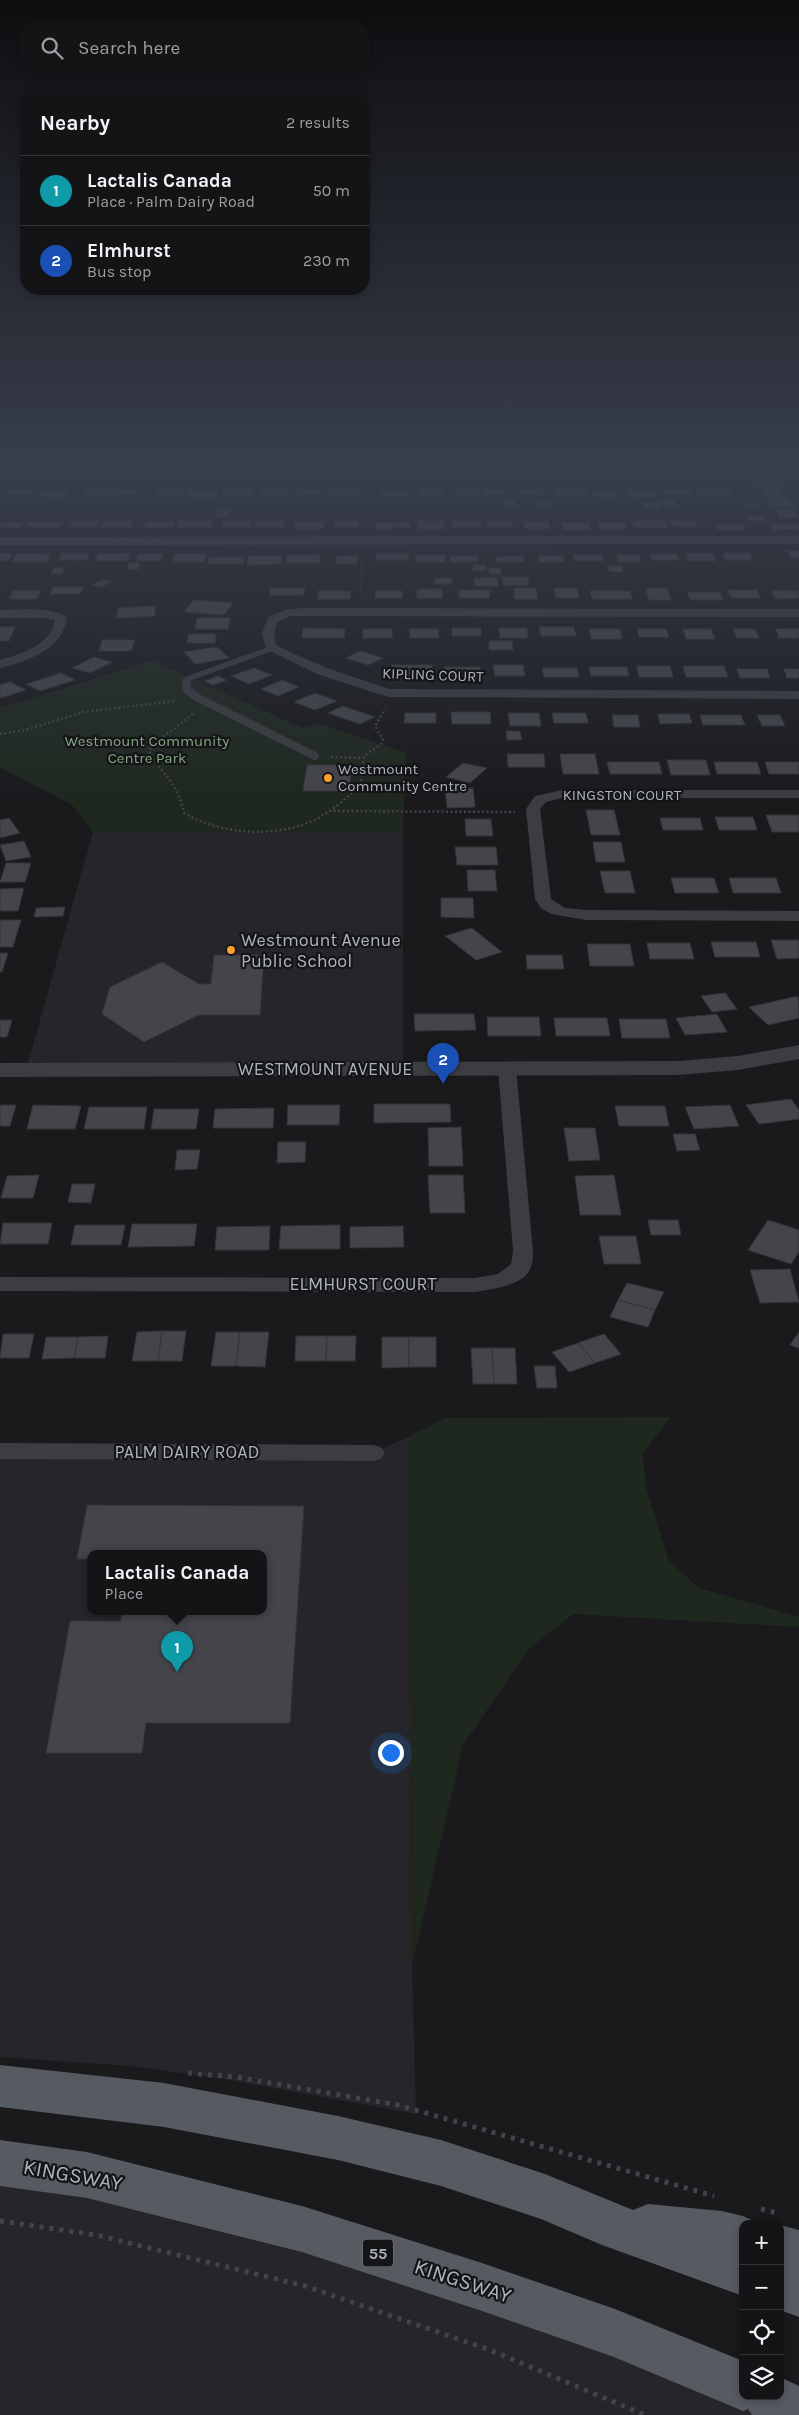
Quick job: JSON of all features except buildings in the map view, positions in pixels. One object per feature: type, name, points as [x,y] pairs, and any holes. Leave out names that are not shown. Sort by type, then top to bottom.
[{"type":"main road","points":[[0,2086],[164,2105],[338,2138],[441,2163],[545,2197],[602,2222],[739,2271]]},
{"type":"main road","name":"KINGSWAY","points":[[0,2163],[87,2175],[302,2229],[482,2287],[614,2333],[739,2384]]},
{"type":"main road","points":[[602,2222],[722,2234],[739,2238]]},
{"type":"main road","points":[[784,2249],[799,2253]]},
{"type":"main road","points":[[784,2287],[799,2293]]},
{"type":"main road","points":[[775,2400],[799,2413]]},
{"type":"street","points":[[273,648],[268,641],[272,620],[289,613],[302,612],[799,613]]},
{"type":"street","points":[[0,614],[47,614],[62,618],[62,623],[55,636],[43,647],[32,654],[0,664]]},
{"type":"street","name":"KIPLING COURT","points":[[273,648],[322,671],[378,691],[394,693],[799,695]]},
{"type":"street","name":"KINGSTON COURT","points":[[533,812],[535,803],[545,796],[562,794],[799,794]]},
{"type":"street","points":[[533,812],[543,899],[548,907],[557,912],[586,915],[799,916]]},
{"type":"street","name":"WESTMOUNT AVENUE","points":[[0,1070],[678,1068],[738,1063],[799,1052]]},
{"type":"street","name":"ELMHURST COURT","points":[[0,1284],[475,1284],[504,1280],[521,1267],[522,1251],[507,1068]]},
{"type":"street","name":"PALM DAIRY ROAD","points":[[0,1451],[373,1453]]},
{"type":"lane","points":[[273,648],[190,678],[184,686],[195,696],[207,703],[315,756]]},
{"type":"path","points":[[207,703],[151,746],[148,752],[149,756],[176,786],[182,798],[184,813],[194,820],[214,828],[280,830],[310,822],[328,811],[360,786],[362,758],[369,750],[381,744],[383,739],[375,726],[394,693]]},
{"type":"path","points":[[0,734],[25,730],[84,712],[162,703],[195,696]]},
{"type":"path","points":[[315,756],[362,758]]},
{"type":"path","points":[[328,811],[533,812]]},
{"type":"path","points":[[0,2221],[96,2235],[305,2286],[490,2350],[645,2415]]},
{"type":"shaded area","name":"Westmount Avenue Public School","points":[[93,832],[403,833],[403,1067],[26,1070]]},
{"type":"shaded area","points":[[410,1436],[412,1965],[416,2114],[224,2079],[130,2066],[0,2057],[0,1451],[377,1451]]},
{"type":"shaded area","points":[[0,2165],[87,2178],[739,2395],[739,2400],[748,2400],[768,2415],[0,2415]]},
{"type":"green space","name":"Westmount Community Centre Park","points":[[152,661],[303,728],[318,723],[406,753],[403,833],[93,832],[72,805],[0,767],[0,708]]},
{"type":"green space","points":[[671,1417],[643,1453],[646,1487],[669,1561],[699,1588],[799,1617],[799,1627],[573,1614],[529,1649],[463,1745],[412,1965],[410,1436],[446,1418]]},
{"type":"place","name":"Westmount Community Centre","points":[[328,778]]},
{"type":"place","name":"Westmount Avenue Public School","points":[[231,950]]},
{"type":"place","name":"Elmhurst","points":[[443,1084]]},
{"type":"place","name":"Lactalis Canada","points":[[177,1672]]}]
